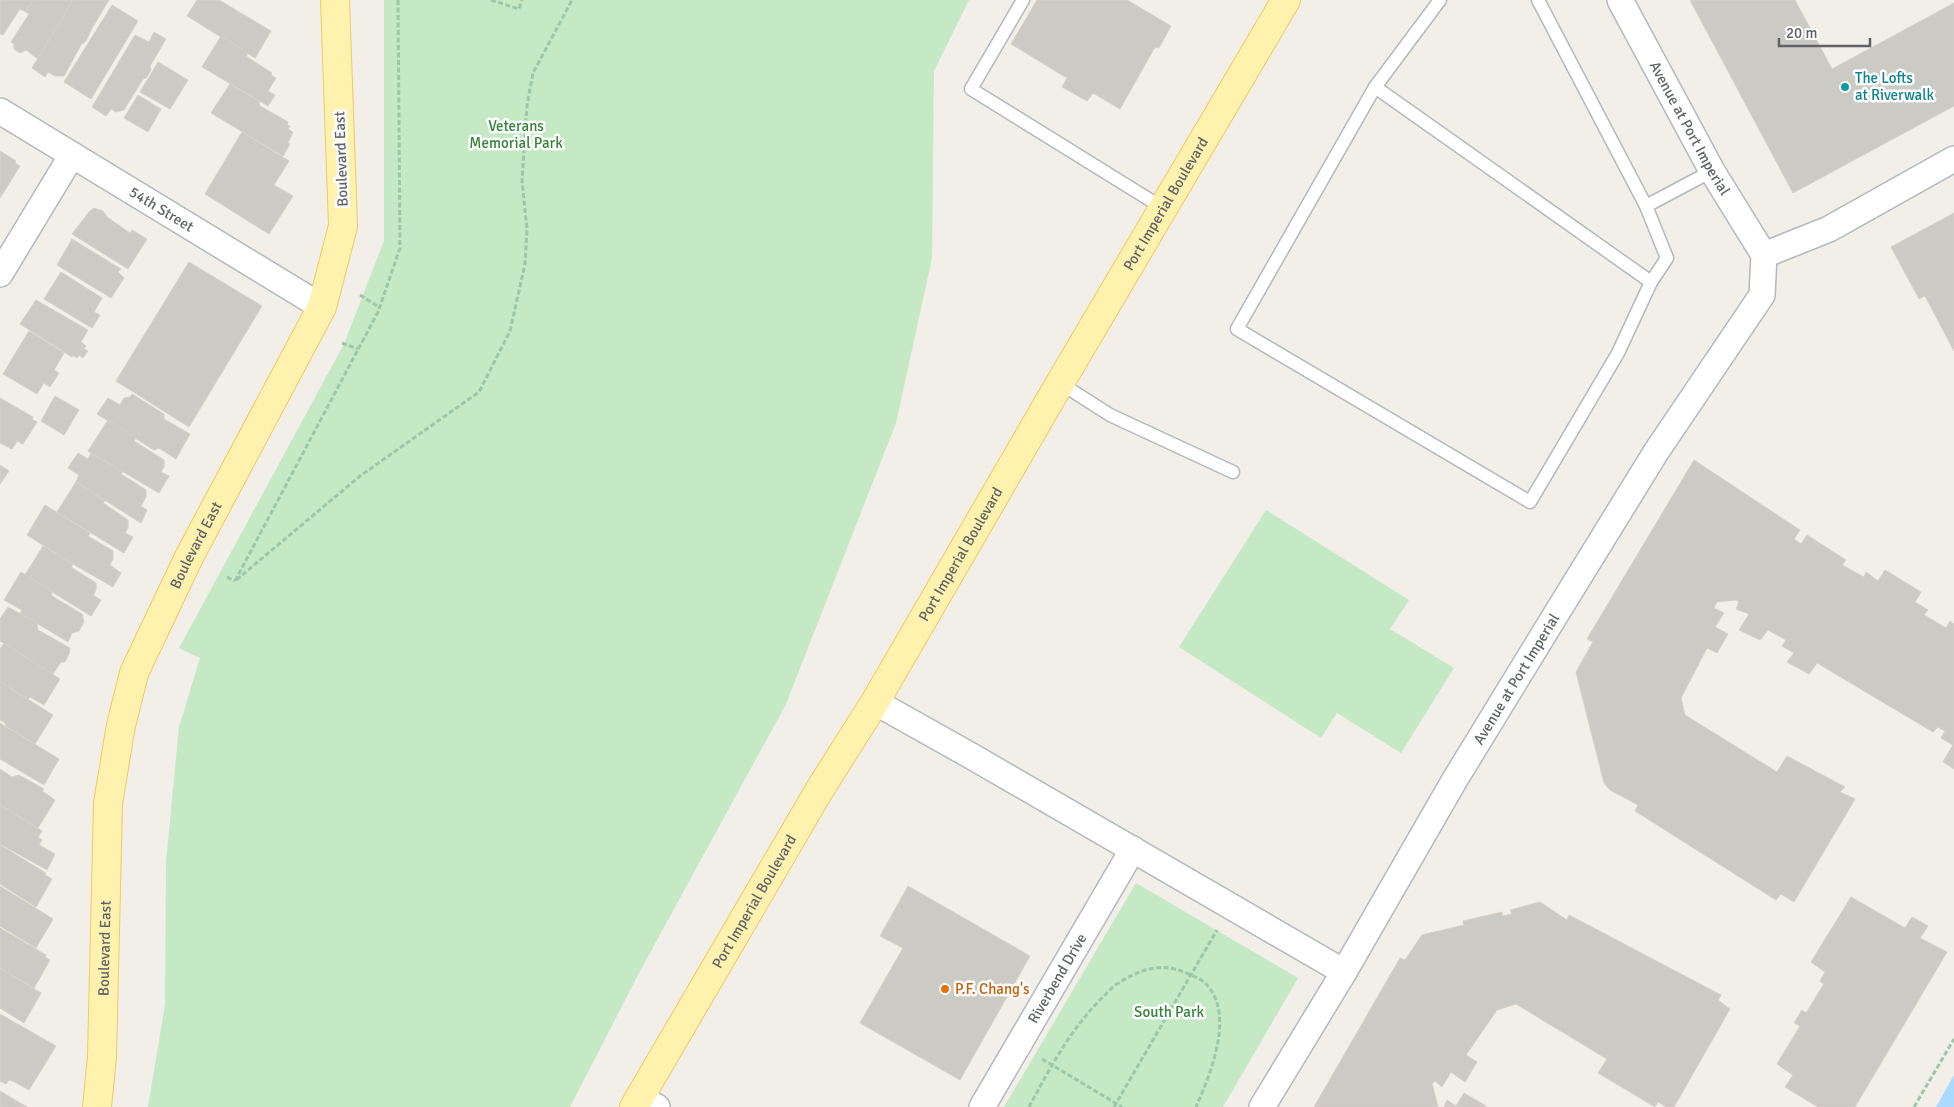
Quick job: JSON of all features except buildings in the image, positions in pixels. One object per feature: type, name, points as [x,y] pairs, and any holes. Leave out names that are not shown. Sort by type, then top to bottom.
[{"type":"main road","name":"Boulevard East","points":[[97,1107],[102,1057],[108,803],[121,725],[134,673],[189,557],[322,308],[343,226],[335,0]]},
{"type":"main road","name":"Port Imperial Boulevard","points":[[643,1104],[820,790],[875,702],[1060,383],[1286,0]]},
{"type":"street","name":"Avenue at Port Imperial","points":[[1262,1107],[1344,972],[1454,781],[1651,460],[1762,295],[1764,254],[1712,171],[1620,0]]},
{"type":"street","name":"54th Street","points":[[0,111],[322,308]]},
{"type":"street","points":[[0,274],[72,155]]},
{"type":"street","points":[[1764,254],[1828,228],[1954,159]]},
{"type":"street","points":[[875,702],[1344,972]]},
{"type":"street","name":"Riverbend Drive","points":[[982,1107],[1132,849]]},
{"type":"lane","points":[[1023,0],[971,89],[1164,208]]},
{"type":"lane","points":[[1440,0],[1375,86],[1237,329],[1530,502],[1618,353],[1651,282],[1667,258],[1646,206],[1538,0]]},
{"type":"lane","points":[[1375,86],[1651,282]]},
{"type":"lane","points":[[1646,206],[1712,171]]},
{"type":"lane","points":[[1060,383],[1110,415],[1233,472]]},
{"type":"path","points":[[235,581],[379,308],[400,248],[398,0]]},
{"type":"path","points":[[491,0],[519,9],[522,0]]},
{"type":"path","points":[[235,581],[360,476],[479,392],[510,331],[525,264],[527,228],[522,181],[527,105],[533,73],[572,0]]},
{"type":"path","points":[[360,295],[379,308]]},
{"type":"path","points":[[342,343],[358,349]]},
{"type":"path","points":[[227,577],[235,581]]},
{"type":"path","points":[[1115,1106],[1231,906]]},
{"type":"path","points":[[1029,1107],[1051,1065],[1087,1013],[1116,985],[1150,968],[1174,968],[1207,984],[1218,1004],[1220,1038],[1209,1078],[1196,1107]]},
{"type":"path","points":[[1914,1107],[1954,1039]]},
{"type":"path","points":[[1018,1045],[1115,1106],[1122,1107]]},
{"type":"green space","name":"Veterans Memorial Park","points":[[384,0],[969,0],[934,71],[932,258],[896,423],[786,704],[639,973],[570,1107],[148,1107],[165,1005],[166,862],[179,727],[200,658],[179,648],[344,344],[384,241]]},
{"type":"green space","points":[[1266,510],[1409,600],[1390,629],[1454,668],[1401,753],[1337,713],[1321,738],[1179,647]]},
{"type":"green space","name":"South Park","points":[[1136,883],[1298,978],[1223,1107],[1004,1107]]},
{"type":"water","points":[[1954,1075],[1954,1107],[1936,1107]]},
{"type":"place","name":"The Lofts at Riverwalk","points":[[1845,87]]},
{"type":"place","name":"P.F. Chang's","points":[[945,989]]}]
